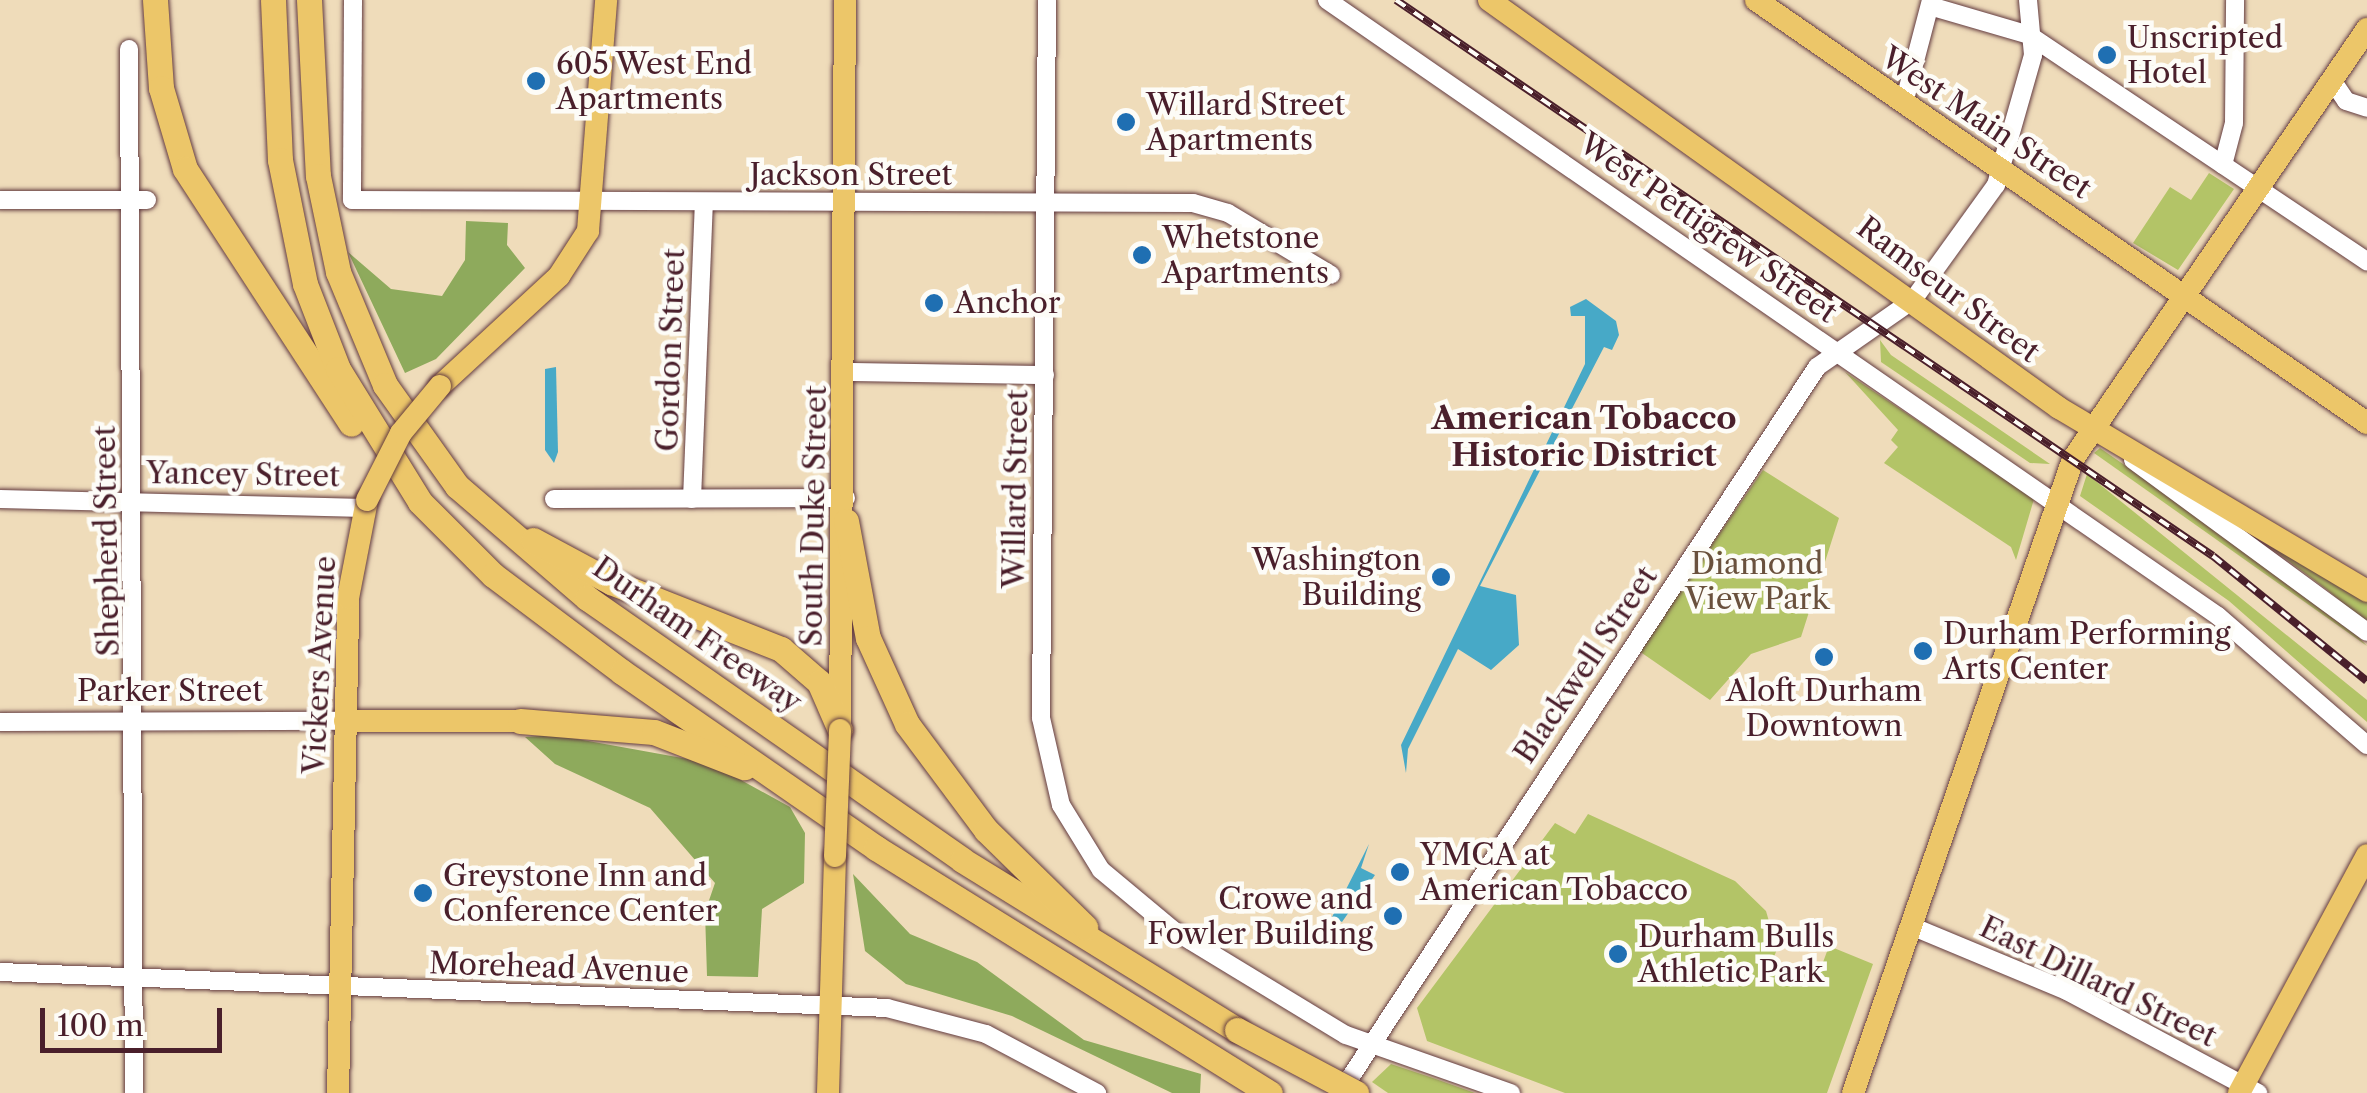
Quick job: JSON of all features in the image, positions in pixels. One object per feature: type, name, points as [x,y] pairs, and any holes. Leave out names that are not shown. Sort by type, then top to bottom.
[{"type":"highway","points":[[155,0],[162,88],[201,202],[355,430],[390,460]]},
{"type":"highway","points":[[273,0],[295,246],[338,369],[390,460],[448,532],[518,595],[876,848]]},
{"type":"highway","name":"Durham Freeway","points":[[309,0],[318,176],[338,272],[392,398],[457,486],[586,598],[1156,983],[1356,1093]]},
{"type":"highway","points":[[457,486],[555,555],[800,660],[840,730]]},
{"type":"highway","points":[[846,510],[874,656],[924,752],[1006,852],[1156,983]]},
{"type":"highway","points":[[520,721],[624,728],[700,746],[876,848],[1270,1093]]},
{"type":"main road","points":[[596,205],[606,0]]},
{"type":"main road","name":"South Duke Street","points":[[828,1093],[846,510],[845,0]]},
{"type":"main road","name":"Ramseur Street","points":[[1489,0],[2122,449]]},
{"type":"main road","name":"West Main Street","points":[[1756,0],[2367,422]]},
{"type":"main road","points":[[1853,1093],[2057,502],[2090,428],[2367,29]]},
{"type":"main road","name":"Vickers Avenue","points":[[338,1093],[349,576],[366,504],[392,447],[440,386],[571,262],[596,205]]},
{"type":"main road","points":[[2122,449],[2367,591]]},
{"type":"main road","name":"Parker Street","points":[[345,721],[520,721]]},
{"type":"main road","points":[[2247,1090],[2367,856]]},
{"type":"street","name":"Jackson Street","points":[[353,0],[352,200],[596,205],[1046,201],[1212,206],[1331,275]]},
{"type":"street","name":"Willard Street","points":[[1047,0],[1044,376],[1048,765],[1101,870],[1174,930],[1369,1044],[1511,1093]]},
{"type":"street","name":"West Pettigrew Street","points":[[1327,0],[2218,616],[2367,745]]},
{"type":"street","points":[[1913,300],[2003,172],[2036,38],[2028,0]]},
{"type":"street","points":[[2223,164],[2234,123],[2235,0]]},
{"type":"street","points":[[1904,103],[1931,3],[2036,38],[2367,261]]},
{"type":"street","name":"Shepherd Street","points":[[128,48],[139,200],[134,500],[134,1093]]},
{"type":"street","points":[[2332,80],[2346,101],[2367,108]]},
{"type":"street","points":[[0,200],[139,200]]},
{"type":"street","name":"Gordon Street","points":[[692,499],[704,204]]},
{"type":"street","name":"Blackwell Street","points":[[1340,1093],[1817,367],[1913,300]]},
{"type":"street","points":[[846,372],[1044,376]]},
{"type":"street","name":"Ramseur Street","points":[[2122,449],[2367,632]]},
{"type":"street","name":"Yancey Street","points":[[0,499],[366,504]]},
{"type":"street","points":[[554,500],[692,499],[846,510]]},
{"type":"street","name":"Parker Street","points":[[0,722],[345,721]]},
{"type":"street","name":"East Dillard Street","points":[[1911,926],[2057,986],[2247,1090]]},
{"type":"street","name":"Morehead Avenue","points":[[0,972],[833,1005],[956,1023],[1096,1093]]},
{"type":"green space","points":[[2209,173],[2234,189],[2178,270],[2133,243],[2170,187],[2191,200]]},
{"type":"green space","points":[[466,221],[508,223],[507,245],[525,268],[436,359],[405,373],[348,252],[391,289],[442,296],[465,260]]},
{"type":"green space","points":[[1880,340],[1891,355],[2050,464],[2030,463],[1881,362]]},
{"type":"green space","points":[[1845,372],[2034,499],[2016,560],[2011,547],[1884,463],[1898,447],[1891,440],[1898,430]]},
{"type":"green space","points":[[2100,448],[2291,581],[2343,621],[2367,646],[2094,453]]},
{"type":"green space","name":"Diamond View Park","points":[[1763,470],[1839,518],[1801,637],[1751,654],[1710,700],[1639,651]]},
{"type":"green space","points":[[2087,474],[2367,700],[2367,722],[2229,601],[2080,496]]},
{"type":"green space","points":[[2262,541],[2367,600],[2367,623],[2326,589]]},
{"type":"green space","points":[[555,735],[710,763],[790,807],[805,833],[804,883],[762,909],[758,977],[707,976],[705,912],[715,883],[650,808],[555,764],[525,737]]},
{"type":"green space","name":"Durham Bulls Athletic Park","points":[[1588,814],[1735,881],[1766,911],[1777,949],[1771,965],[1799,975],[1804,958],[1822,965],[1829,946],[1873,964],[1827,1093],[1565,1093],[1427,1041],[1417,1008],[1555,823],[1575,834]]},
{"type":"green space","points":[[853,874],[910,934],[977,962],[1084,1040],[1201,1074],[1200,1093],[1172,1093],[1012,1016],[906,984],[865,951]]},
{"type":"green space","points":[[1391,1064],[1475,1093],[1388,1093],[1372,1082]]},
{"type":"water","points":[[1586,299],[1616,321],[1619,335],[1612,350],[1604,347],[1480,586],[1516,595],[1519,645],[1491,670],[1458,649],[1408,749],[1406,773],[1401,745],[1585,364],[1585,316],[1571,316],[1570,307]]},
{"type":"water","points":[[556,367],[558,452],[554,463],[545,450],[545,369]]},
{"type":"water","points":[[1369,844],[1361,868],[1375,875],[1342,922],[1332,917]]},
{"type":"railway","points":[[1396,0],[2213,556],[2367,681]]},
{"type":"place","name":"Unscripted Hotel","points":[[2107,55]]},
{"type":"place","name":"605 West End Apartments","points":[[536,81]]},
{"type":"place","name":"Willard Street Apartments","points":[[1126,122]]},
{"type":"place","name":"Whetstone Apartments","points":[[1142,255]]},
{"type":"place","name":"Anchor","points":[[934,303]]},
{"type":"place","name":"Washington Building","points":[[1441,577]]},
{"type":"place","name":"Durham Performing Arts Center","points":[[1923,651]]},
{"type":"place","name":"Aloft Durham Downtown","points":[[1824,657]]},
{"type":"place","name":"YMCA at American Tobacco","points":[[1400,872]]},
{"type":"place","name":"Greystone Inn and Conference Center","points":[[423,893]]},
{"type":"place","name":"Crowe and Fowler Building","points":[[1393,916]]},
{"type":"place","name":"Durham Bulls Athletic Park","points":[[1618,954]]},
{"type":"district","name":"American Tobacco Historic District","points":[[1584,438]]}]
